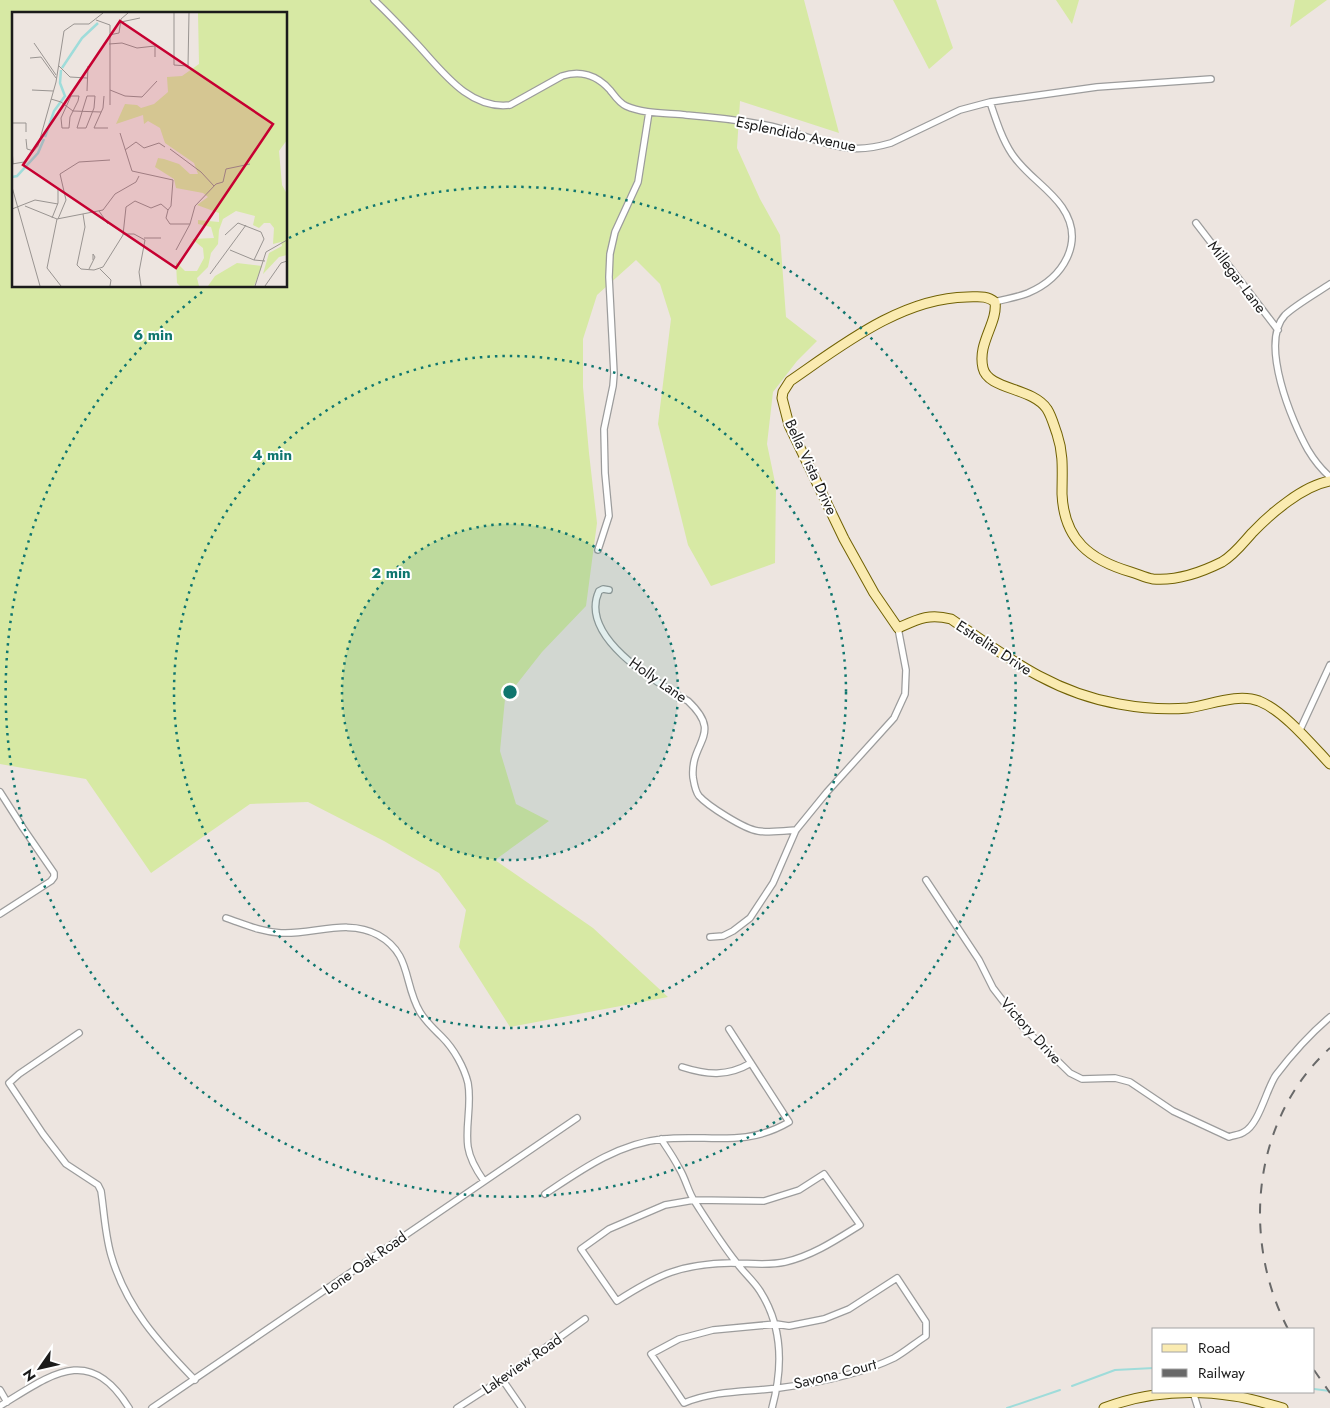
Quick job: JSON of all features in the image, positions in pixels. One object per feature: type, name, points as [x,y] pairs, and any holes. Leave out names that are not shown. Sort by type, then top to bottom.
[{"type":"street","name":"Esplendido Avenue","points":[[374,0],[456,86],[474,98],[486,103],[510,105],[562,76],[571,73],[582,73],[599,80],[626,106],[648,112],[767,125],[840,147],[863,149],[891,143],[960,110],[990,102],[1097,87],[1211,78]]},
{"type":"street","points":[[990,102],[1000,132],[1013,155],[1062,206],[1072,229],[1072,248],[1064,265],[1055,276],[1028,293],[995,302],[997,311],[987,332],[982,355],[983,369],[994,382],[1030,395],[1039,401],[1048,412],[1060,443],[1063,461],[1062,495],[1066,516],[1080,544],[1094,558],[1116,568],[1152,578],[1170,578],[1200,571],[1232,555],[1275,512],[1308,490],[1330,481]]},
{"type":"street","points":[[598,550],[609,516],[605,473],[604,429],[614,374],[609,277],[610,254],[615,232],[638,182],[648,112]]},
{"type":"street","name":"Millegar Lane","points":[[1196,224],[1278,330]]},
{"type":"street","points":[[1330,284],[1285,316],[1278,330],[1275,345],[1280,380],[1290,414],[1308,450],[1319,466],[1330,477]]},
{"type":"street","name":"Bella Vista Drive","points":[[898,628],[874,593],[844,539],[789,425],[782,398],[783,392],[790,381],[875,324],[925,304],[958,297],[988,297],[995,302]]},
{"type":"street","name":"Holly Lane","points":[[609,590],[603,589],[599,592],[594,603],[600,628],[610,643],[624,658],[688,700],[697,709],[702,718],[706,730],[693,770],[694,783],[698,795],[725,815],[747,828],[758,831],[796,830]]},
{"type":"street","name":"Estrelita Drive","points":[[898,628],[923,617],[938,616],[951,619],[1022,668],[1054,685],[1101,700],[1148,707],[1186,708],[1243,698],[1258,701],[1273,709],[1299,732],[1330,764]]},
{"type":"street","points":[[710,938],[723,936],[733,931],[750,918],[773,883],[796,830],[827,792],[894,718],[905,694],[906,670],[898,628]]},
{"type":"street","points":[[1299,732],[1330,665]]},
{"type":"street","points":[[0,792],[54,873],[51,881],[0,914]]},
{"type":"street","name":"Victory Drive","points":[[926,880],[979,960],[994,988],[1023,1027],[1070,1073],[1082,1079],[1115,1078],[1130,1082],[1173,1111],[1229,1137],[1246,1132],[1265,1100],[1274,1077],[1298,1048],[1330,1018]]},
{"type":"street","points":[[226,918],[254,928],[280,933],[343,927],[359,928],[377,935],[392,946],[406,966],[413,997],[420,1012],[429,1024],[444,1038],[458,1059],[468,1082],[470,1105],[467,1134],[468,1149],[473,1164],[484,1181]]},
{"type":"street","points":[[545,1194],[592,1163],[626,1147],[661,1139],[753,1137],[780,1128],[790,1122],[729,1029]]},
{"type":"street","points":[[79,1033],[19,1074],[9,1083],[43,1134],[66,1164],[98,1185],[101,1191],[110,1253],[116,1270],[147,1328],[167,1352],[195,1380]]},
{"type":"street","points":[[682,1067],[701,1073],[717,1074],[744,1067],[751,1063]]},
{"type":"street","name":"Lone Oak Road","points":[[152,1408],[578,1118]]},
{"type":"street","points":[[661,1139],[680,1168],[694,1200],[736,1263],[749,1275],[761,1291],[776,1324],[780,1371],[778,1388],[772,1408]]},
{"type":"street","points":[[824,1174],[860,1225],[825,1246],[799,1258],[764,1264],[736,1263],[706,1264],[670,1271],[646,1282],[617,1301],[582,1249],[609,1229],[665,1205],[694,1200],[764,1201],[799,1190],[824,1174]]},
{"type":"street","name":"Savona Court","points":[[776,1324],[789,1326],[824,1319],[849,1309],[897,1278],[927,1326],[926,1336],[896,1357],[869,1368],[813,1382],[778,1388]]},
{"type":"street","name":"Lakeview Road","points":[[457,1408],[502,1379],[586,1319]]},
{"type":"street","points":[[776,1324],[713,1330],[691,1335],[679,1339],[651,1354],[684,1402],[713,1393],[778,1388]]},
{"type":"street","points":[[0,1406],[46,1378],[63,1372],[80,1370],[93,1371],[107,1379],[129,1408]]},
{"type":"street","points":[[502,1379],[522,1408]]},
{"type":"street","points":[[0,1390],[7,1402]]},
{"type":"street","points":[[1104,1408],[1147,1395],[1177,1393]]},
{"type":"street","points":[[1192,1393],[1198,1408]]},
{"type":"street","points":[[1203,1393],[1236,1396],[1283,1408]]},
{"type":"green space","points":[[0,0],[804,0],[839,133],[740,101],[737,148],[760,199],[780,235],[786,317],[817,341],[797,361],[773,392],[767,444],[776,487],[775,563],[711,586],[688,545],[658,424],[671,319],[660,284],[636,260],[597,295],[583,339],[583,387],[597,523],[586,606],[542,652],[505,699],[500,751],[516,804],[549,821],[495,860],[593,928],[668,997],[510,1027],[459,947],[466,910],[439,873],[384,841],[308,802],[250,804],[151,873],[86,779],[0,764]]},
{"type":"green space","points":[[893,0],[936,0],[953,48],[929,69]]},
{"type":"green space","points":[[1056,0],[1079,0],[1072,24]]},
{"type":"green space","points":[[1295,0],[1327,0],[1290,27]]},
{"type":"waterway","points":[[1072,1386],[1115,1370],[1152,1368]]},
{"type":"waterway","points":[[1315,1389],[1330,1391]]},
{"type":"waterway","points":[[1007,1408],[1060,1390]]},
{"type":"railway","points":[[1288,1328],[1273,1294],[1264,1257],[1260,1219],[1262,1181],[1270,1144],[1284,1109],[1304,1077],[1330,1048]]},
{"type":"railway","points":[[1315,1371],[1330,1393]]}]
